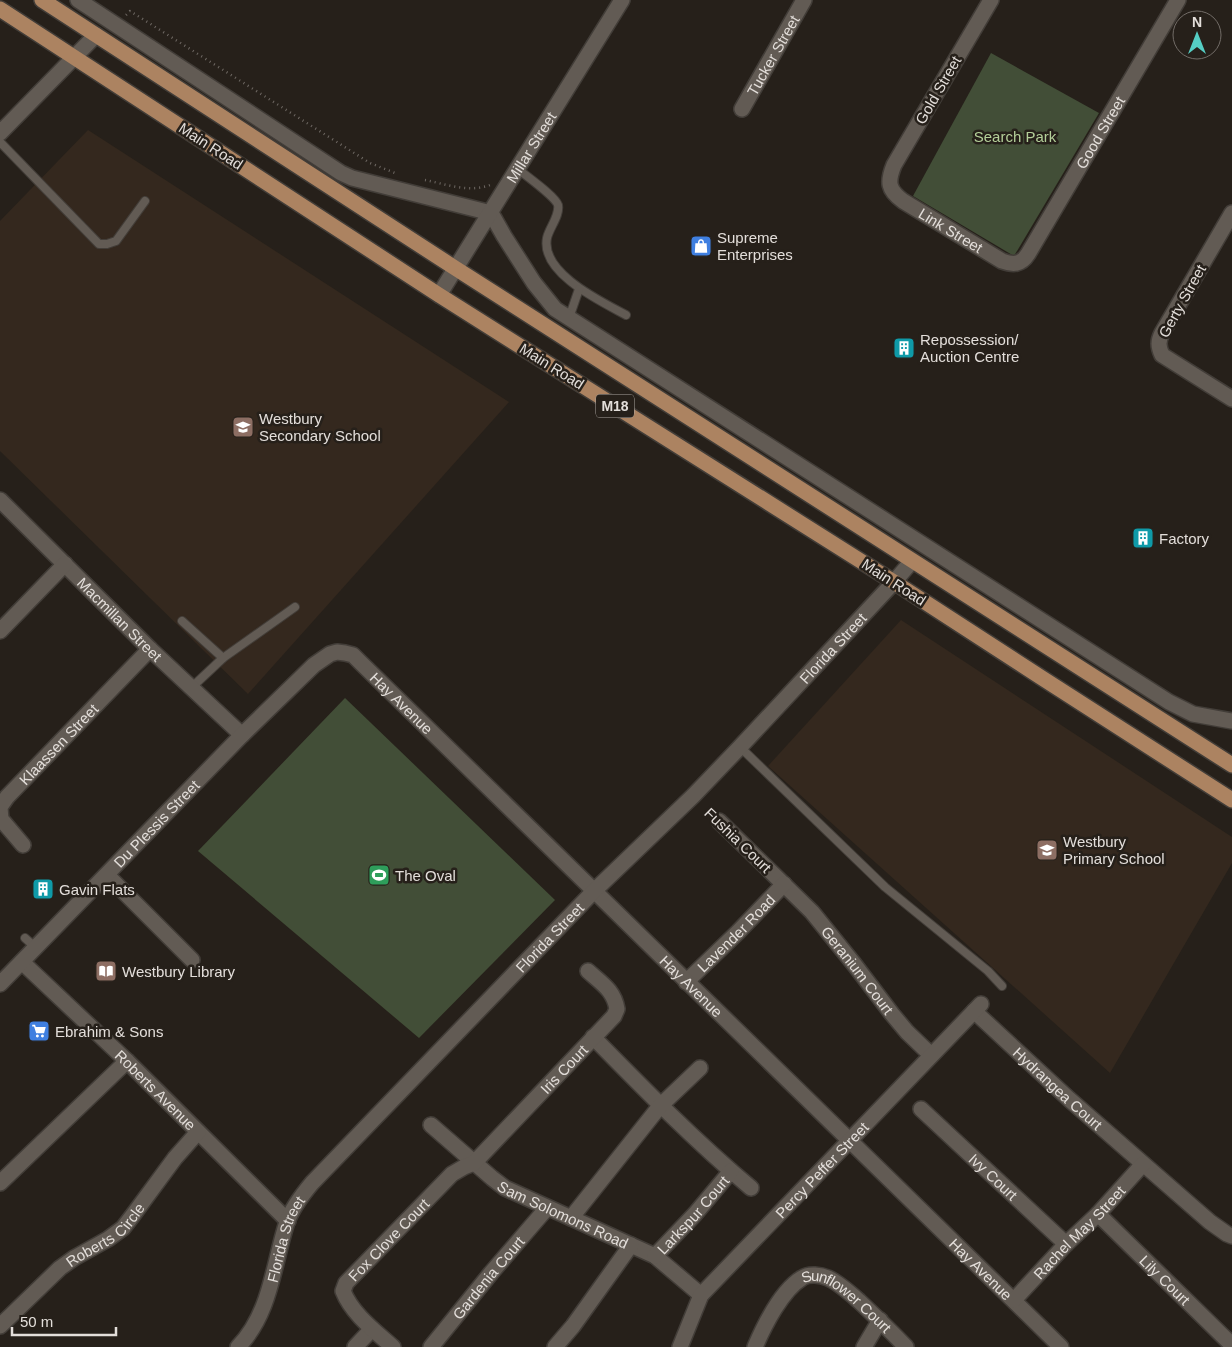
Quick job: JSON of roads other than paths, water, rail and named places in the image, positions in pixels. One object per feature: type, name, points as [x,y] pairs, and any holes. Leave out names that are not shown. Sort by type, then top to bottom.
[{"type":"main road","name":"Main Road","points":[[42,0],[455,268],[1232,765]]},
{"type":"main road","name":"Main Road","points":[[0,9],[438,295],[894,582],[1232,800]]},
{"type":"street","points":[[78,0],[352,178],[491,213],[534,283],[555,309],[1169,702],[1193,714],[1232,722]]},
{"type":"street","name":"Millar Street","points":[[438,295],[491,213],[622,0]]},
{"type":"street","name":"Gold Street","points":[[889,181],[894,165],[991,0]]},
{"type":"street","name":"Good Street","points":[[1021,262],[1028,254],[1178,0]]},
{"type":"street","name":"Tucker Street","points":[[742,109],[798,2]]},
{"type":"street","points":[[0,133],[96,35]]},
{"type":"street","name":"Link Street","points":[[889,181],[894,195],[903,201],[1002,261],[1016,264],[1021,262]]},
{"type":"street","name":"Gerty Street","points":[[1227,396],[1162,355],[1158,340],[1232,213]]},
{"type":"street","name":"Macmillan Street","points":[[0,500],[150,649],[242,735]]},
{"type":"street","name":"Florida Street","points":[[238,1347],[258,1320],[268,1295],[288,1221],[299,1199],[312,1183],[594,891],[686,803],[912,561]]},
{"type":"street","points":[[0,631],[65,564]]},
{"type":"street","name":"Klaassen Street","points":[[23,845],[1,819],[0,807],[7,797],[150,649]]},
{"type":"street","name":"Hay Avenue","points":[[314,665],[330,654],[337,652],[345,652],[353,656],[1061,1347]]},
{"type":"street","name":"Du Plessis Street","points":[[0,984],[22,962],[30,943],[107,874],[242,735],[314,665]]},
{"type":"street","name":"Fushia Court","points":[[719,821],[784,884]]},
{"type":"street","points":[[107,874],[192,960]]},
{"type":"street","name":"Lavender Road","points":[[686,982],[784,884]]},
{"type":"street","name":"Geranium Court","points":[[784,884],[829,932],[907,1032],[931,1055]]},
{"type":"street","name":"Roberts Avenue","points":[[22,962],[127,1061],[288,1221]]},
{"type":"street","name":"Iris Court","points":[[474,1163],[614,1016],[617,1009],[614,995],[588,971]]},
{"type":"street","name":"Percy Peffer Street","points":[[680,1347],[701,1295],[977,1008]]},
{"type":"street","name":"Hydrangea Court","points":[[977,1008],[1143,1164],[1210,1222],[1226,1234],[1232,1236]]},
{"type":"street","name":"Larkspur Court","points":[[593,1038],[660,1106],[751,1188]]},
{"type":"street","points":[[0,1184],[127,1061]]},
{"type":"street","points":[[571,1218],[660,1106],[700,1068]]},
{"type":"street","name":"Ivy Court","points":[[921,1109],[1066,1244]]},
{"type":"street","name":"Sam Solomons Road","points":[[431,1125],[505,1188],[655,1256],[701,1295]]},
{"type":"street","name":"Roberts Circle","points":[[0,1326],[60,1268],[108,1239],[122,1228],[134,1215],[175,1158],[198,1132]]},
{"type":"street","name":"Fox Clove Court","points":[[393,1347],[372,1329],[350,1305],[343,1291],[346,1283],[452,1174],[474,1163]]},
{"type":"street","name":"Rachel May Street","points":[[1014,1300],[1066,1244],[1098,1214],[1143,1164]]},
{"type":"street","name":"Larkspur Court","points":[[655,1256],[695,1214],[731,1171]]},
{"type":"street","name":"Gardenia Court","points":[[431,1347],[547,1208]]},
{"type":"street","name":"Lily Court","points":[[1098,1214],[1232,1345]]},
{"type":"street","points":[[555,1347],[573,1326],[631,1245]]},
{"type":"street","name":"Sunflower Court","points":[[755,1347],[767,1322],[781,1300],[793,1285],[803,1277],[812,1275],[829,1278],[848,1292],[880,1320],[906,1347]]},
{"type":"street","points":[[864,1347],[880,1320]]},
{"type":"street","points":[[355,1347],[372,1329]]},
{"type":"lane","points":[[0,142],[99,244],[116,241],[145,201]]},
{"type":"lane","points":[[518,169],[555,199],[558,207],[547,239],[548,254],[558,270],[579,289],[626,315]]},
{"type":"lane","points":[[569,318],[579,289]]},
{"type":"lane","points":[[191,688],[223,658],[295,606]]},
{"type":"lane","points":[[182,622],[223,658]]},
{"type":"lane","points":[[740,747],[885,887],[988,971],[1002,986]]},
{"type":"place","name":"Supreme Enterprises","points":[[701,246]]},
{"type":"place","name":"Repossession/ Auction Centre","points":[[904,348]]},
{"type":"place","name":"Westbury Secondary School","points":[[243,427]]},
{"type":"place","name":"Factory","points":[[1143,538]]},
{"type":"place","name":"Westbury Primary School","points":[[1047,850]]},
{"type":"place","name":"The Oval","points":[[379,875]]},
{"type":"place","name":"Gavin Flats","points":[[43,889]]},
{"type":"place","name":"Westbury Library","points":[[106,971]]},
{"type":"place","name":"Ebrahim & Sons","points":[[39,1031]]},
{"type":"park label","name":"Search Park","points":[[1015,136]]}]
